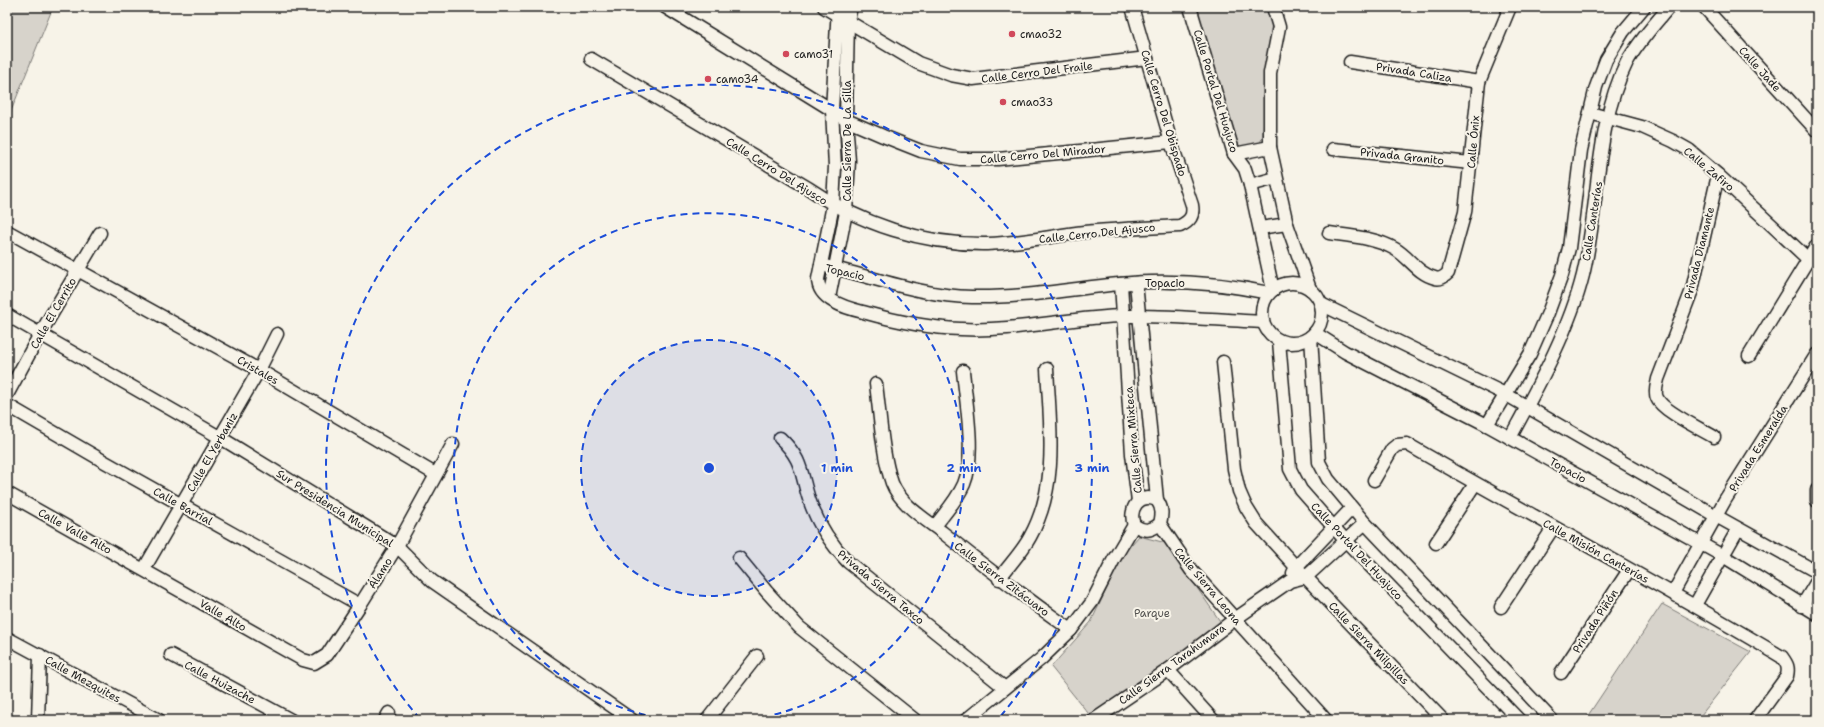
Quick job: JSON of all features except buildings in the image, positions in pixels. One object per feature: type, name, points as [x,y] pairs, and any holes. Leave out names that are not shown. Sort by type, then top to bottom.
[{"type":"street","name":"Calle Cerro Del Mirador","points":[[665,7],[846,120],[921,151],[960,160],[998,159],[1171,142]]},
{"type":"street","name":"Calle Cerro Del Fraile","points":[[824,7],[837,11],[848,20],[918,63],[951,75],[973,79],[1147,58]]},
{"type":"street","name":"Calle Sierra De La Silla","points":[[829,298],[846,212],[849,160],[846,120],[848,20],[851,7]]},
{"type":"street","name":"Calle Cerro Del Obispado","points":[[1132,7],[1171,142],[1192,206],[1193,212],[1191,218]]},
{"type":"street","name":"Calle Portal Del Huajuco","points":[[1190,7],[1234,154],[1245,169],[1250,185],[1260,228],[1271,291]]},
{"type":"street","points":[[1273,7],[1279,26],[1270,73],[1270,147],[1287,224],[1310,289]]},
{"type":"street","name":"Calle Ónix","points":[[1329,233],[1365,238],[1389,245],[1397,249],[1427,276],[1435,279],[1442,278],[1450,269],[1460,236],[1465,212],[1479,82],[1510,7]]},
{"type":"street","name":"Calle Canterías","points":[[1487,425],[1530,354],[1560,281],[1573,226],[1581,150],[1596,87],[1606,60],[1623,32],[1644,7]]},
{"type":"street","name":"Calle Canterías","points":[[1510,438],[1548,364],[1567,322],[1582,277],[1591,235],[1606,119],[1627,62],[1640,41],[1669,7]]},
{"type":"street","name":"Calle Jade","points":[[1704,7],[1817,131]]},
{"type":"street","name":"Calle Sierra De La Silla","points":[[821,265],[833,205],[835,166],[832,110],[837,11]]},
{"type":"street","name":"Calle Cerro Del Ajusco","points":[[591,59],[808,188],[833,205],[846,212],[898,232],[954,242],[987,244],[1084,232],[1180,226],[1191,218]]},
{"type":"street","name":"Privada Caliza","points":[[1350,62],[1479,82]]},
{"type":"street","name":"Calle Zafiro","points":[[1590,113],[1606,119],[1642,127],[1689,150],[1809,260]]},
{"type":"street","points":[[1234,154],[1270,147]]},
{"type":"street","name":"Privada Granito","points":[[1333,148],[1471,164]]},
{"type":"street","name":"Privada Diamante","points":[[1714,437],[1665,408],[1656,397],[1658,379],[1692,290],[1718,175]]},
{"type":"street","points":[[1250,185],[1276,178]]},
{"type":"street","points":[[1260,228],[1287,224]]},
{"type":"street","name":"Cristales","points":[[7,231],[259,370],[435,474]]},
{"type":"street","name":"Calle El Cerrito","points":[[7,395],[40,334],[100,233]]},
{"type":"street","points":[[1749,356],[1817,246]]},
{"type":"street","name":"Topacio","points":[[829,298],[818,284],[821,265],[912,290],[972,297],[1027,294],[1136,283],[1221,284],[1271,291]]},
{"type":"street","points":[[966,720],[1046,654],[1071,630],[1092,602],[1114,559],[1134,525],[1142,530],[1148,531],[1160,524],[1162,514],[1157,500],[1136,283]]},
{"type":"street","points":[[1313,335],[1296,343],[1279,341],[1272,336],[1263,322],[1262,311],[1264,301],[1271,291],[1281,285],[1291,283],[1301,284],[1317,295],[1321,304],[1321,319],[1313,335],[1319,462],[1328,479],[1365,523],[1544,718]]},
{"type":"street","name":"Calle Sierra Mixteca","points":[[1121,284],[1122,316],[1128,369],[1132,454],[1138,501],[1133,507],[1132,518],[1134,525]]},
{"type":"street","points":[[829,298],[851,309],[899,322],[962,329],[1006,328],[1122,316],[1263,322]]},
{"type":"street","points":[[1321,304],[1505,394],[1738,529],[1817,572]]},
{"type":"street","name":"Sur Presidencia Municipal","points":[[7,315],[220,438],[397,546],[432,581],[632,720]]},
{"type":"street","name":"Calle El Yerbaniz","points":[[144,569],[259,370],[277,334]]},
{"type":"street","name":"Topacio","points":[[1313,335],[1487,425],[1701,543],[1817,614]]},
{"type":"street","name":"Calle Portal Del Huajuco","points":[[1279,341],[1290,469],[1301,490],[1345,540],[1519,720]]},
{"type":"street","points":[[1530,354],[1548,364]]},
{"type":"street","name":"Privada Esmeralda","points":[[1673,593],[1716,516],[1812,369],[1817,354]]},
{"type":"street","name":"Calle Sierra Milpillas","points":[[1223,362],[1234,469],[1239,490],[1246,507],[1256,523],[1296,567],[1442,720]]},
{"type":"street","points":[[1128,369],[1144,368]]},
{"type":"street","points":[[999,579],[1030,537],[1048,488],[1051,436],[1047,369]]},
{"type":"street","points":[[935,526],[958,495],[964,483],[969,463],[963,371]]},
{"type":"street","name":"Calle Sierra Zitácuaro","points":[[876,384],[885,449],[892,484],[902,498],[913,509],[999,579],[1071,630]]},
{"type":"street","name":"Calle Barrial","points":[[7,405],[181,505],[360,605]]},
{"type":"street","name":"Privada Sierra Taxco","points":[[780,438],[797,456],[814,513],[823,530],[838,551],[848,562],[1006,688]]},
{"type":"street","name":"Álamo","points":[[302,660],[314,663],[322,659],[360,605],[397,546],[435,474],[453,444]]},
{"type":"street","name":"Calle Misión Canterías","points":[[1374,480],[1392,449],[1396,445],[1407,444],[1475,484],[1695,605],[1782,657],[1787,663],[1789,669],[1787,676],[1754,720]]},
{"type":"street","points":[[1436,543],[1475,484]]},
{"type":"street","name":"Calle Valle Alto","points":[[7,493],[144,569]]},
{"type":"street","points":[[1138,501],[1144,498],[1157,500]]},
{"type":"street","points":[[1290,582],[1296,567],[1352,508]]},
{"type":"street","name":"Calle Sierra Tarahumara","points":[[1094,720],[1168,670],[1234,619],[1290,582],[1306,577],[1365,523]]},
{"type":"street","name":"Calle Sierra Leona","points":[[1160,524],[1191,570],[1326,720]]},
{"type":"street","points":[[1501,608],[1554,528]]},
{"type":"street","points":[[1695,605],[1738,529]]},
{"type":"street","points":[[739,558],[799,627],[915,720]]},
{"type":"street","name":"Valle Alto","points":[[144,569],[302,660]]},
{"type":"street","name":"Privada Piñón","points":[[1561,673],[1629,570]]},
{"type":"street","points":[[1802,606],[1817,581]]},
{"type":"street","name":"Calle Mezquites","points":[[7,638],[40,655],[138,715],[158,720]]},
{"type":"street","points":[[38,720],[40,655]]},
{"type":"street","name":"Calle Huizache","points":[[171,655],[291,720]]},
{"type":"street","points":[[707,720],[756,656]]},
{"type":"street","points":[[1168,670],[1213,720]]},
{"type":"green space","points":[[7,7],[53,7],[7,121]]},
{"type":"green space","points":[[1193,7],[1264,7],[1270,13],[1272,21],[1265,85],[1263,136],[1260,143],[1241,147],[1238,144]]},
{"type":"green space","name":"Parque","points":[[1139,536],[1166,543],[1222,624],[1092,718],[1051,667],[1091,622],[1123,554]]},
{"type":"green space","points":[[1662,604],[1751,652],[1697,720],[1585,720]]},
{"type":"place","name":"cmao32","points":[[1012,34]]},
{"type":"place","name":"camo31","points":[[786,54]]},
{"type":"place","name":"camo34","points":[[708,79]]},
{"type":"place","name":"cmao33","points":[[1003,102]]}]
